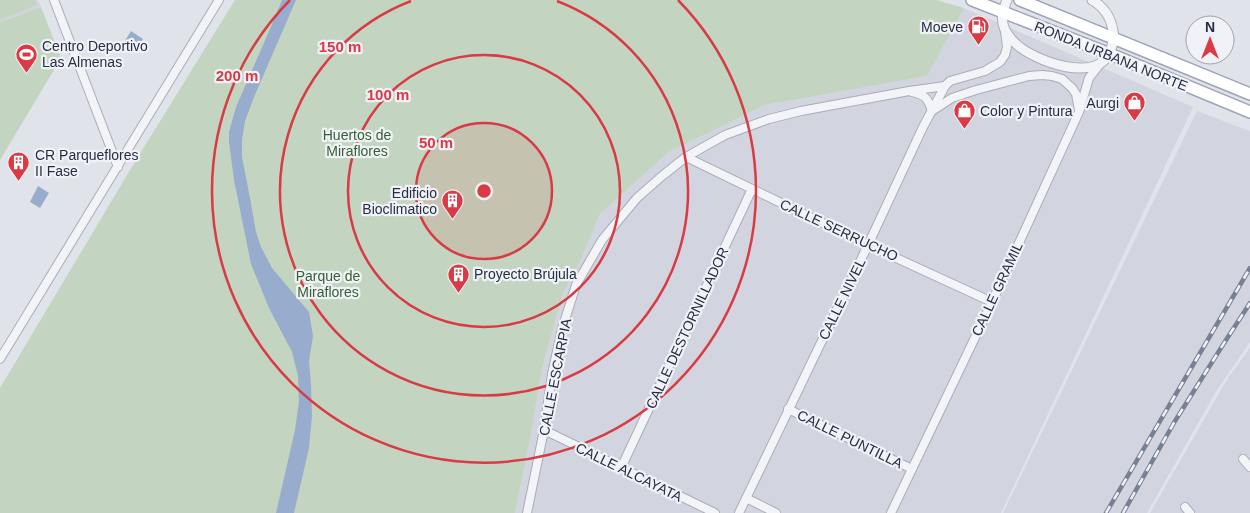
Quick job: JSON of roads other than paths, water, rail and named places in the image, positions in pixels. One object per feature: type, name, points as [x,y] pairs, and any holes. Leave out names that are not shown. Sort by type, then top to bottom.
[{"type":"main road","name":"RONDA URBANA NORTE","points":[[972,0],[1250,112]]},
{"type":"main road","name":"RONDA URBANA NORTE","points":[[1020,0],[1250,94]]},
{"type":"street","points":[[54,0],[118,167]]},
{"type":"street","points":[[0,359],[219,0]]},
{"type":"street","points":[[1007,0],[1002,12],[1004,29],[1013,42],[1044,60],[1075,69],[1089,68],[1100,64],[1110,54],[1115,38],[1104,9],[1092,0]]},
{"type":"street","name":"CALLE ESCARPIA","points":[[527,513],[544,430],[552,374],[560,338],[576,285],[602,240],[637,198],[686,157],[724,135],[769,119],[810,109],[945,86],[950,81],[985,71],[1000,62],[1005,54],[1007,47],[1004,29]]},
{"type":"street","name":"CALLE GRAMIL","points":[[891,513],[992,302],[1079,112],[1089,78],[1100,64]]},
{"type":"street","points":[[909,91],[922,94],[929,101],[932,111],[952,98],[976,90],[1029,76],[1052,76],[1062,80],[1072,88],[1076,94],[1079,112]]},
{"type":"street","name":"CALLE NIVEL","points":[[738,513],[945,86]]},
{"type":"street","name":"CALLE SERRUCHO","points":[[686,157],[868,245],[992,302]]},
{"type":"street","name":"CALLE DESTORNILLADOR","points":[[621,468],[752,189]]},
{"type":"street","name":"CALLE PUNTILLA","points":[[788,409],[912,469]]},
{"type":"street","name":"CALLE ALCAYATA","points":[[544,430],[715,513]]},
{"type":"street","points":[[1243,459],[1250,467]]},
{"type":"street","points":[[746,498],[776,513]]},
{"type":"water","points":[[282,0],[296,0],[245,121],[242,157],[256,232],[261,247],[272,268],[309,312],[313,336],[309,361],[312,416],[309,448],[294,513],[276,513],[295,430],[299,401],[298,376],[292,352],[269,308],[251,264],[234,180],[229,142],[229,132],[236,107]]},
{"type":"water","points":[[131,31],[143,39],[135,52],[123,44]]},
{"type":"water","points":[[38,186],[49,193],[40,208],[30,202]]},
{"type":"railway","points":[[1106,513],[1250,268]]},
{"type":"railway","points":[[1123,513],[1175,421],[1250,303]]},
{"type":"place","name":"Moeve","points":[[979,46]]},
{"type":"place","name":"Centro Deportivo Las Almenas","points":[[26,73]]},
{"type":"place","name":"Aurgi","points":[[1135,122]]},
{"type":"place","name":"Color y Pintura","points":[[964,130]]},
{"type":"place","name":"CR Parqueflores II Fase","points":[[19,182]]},
{"type":"place","name":"Edificio Bioclimatico","points":[[453,220]]},
{"type":"place","name":"Proyecto Brújula","points":[[458,293]]},
{"type":"park label","name":"Huertos de Miraflores","points":[[357,144]]},
{"type":"park label","name":"Parque de Miraflores","points":[[328,284]]}]
